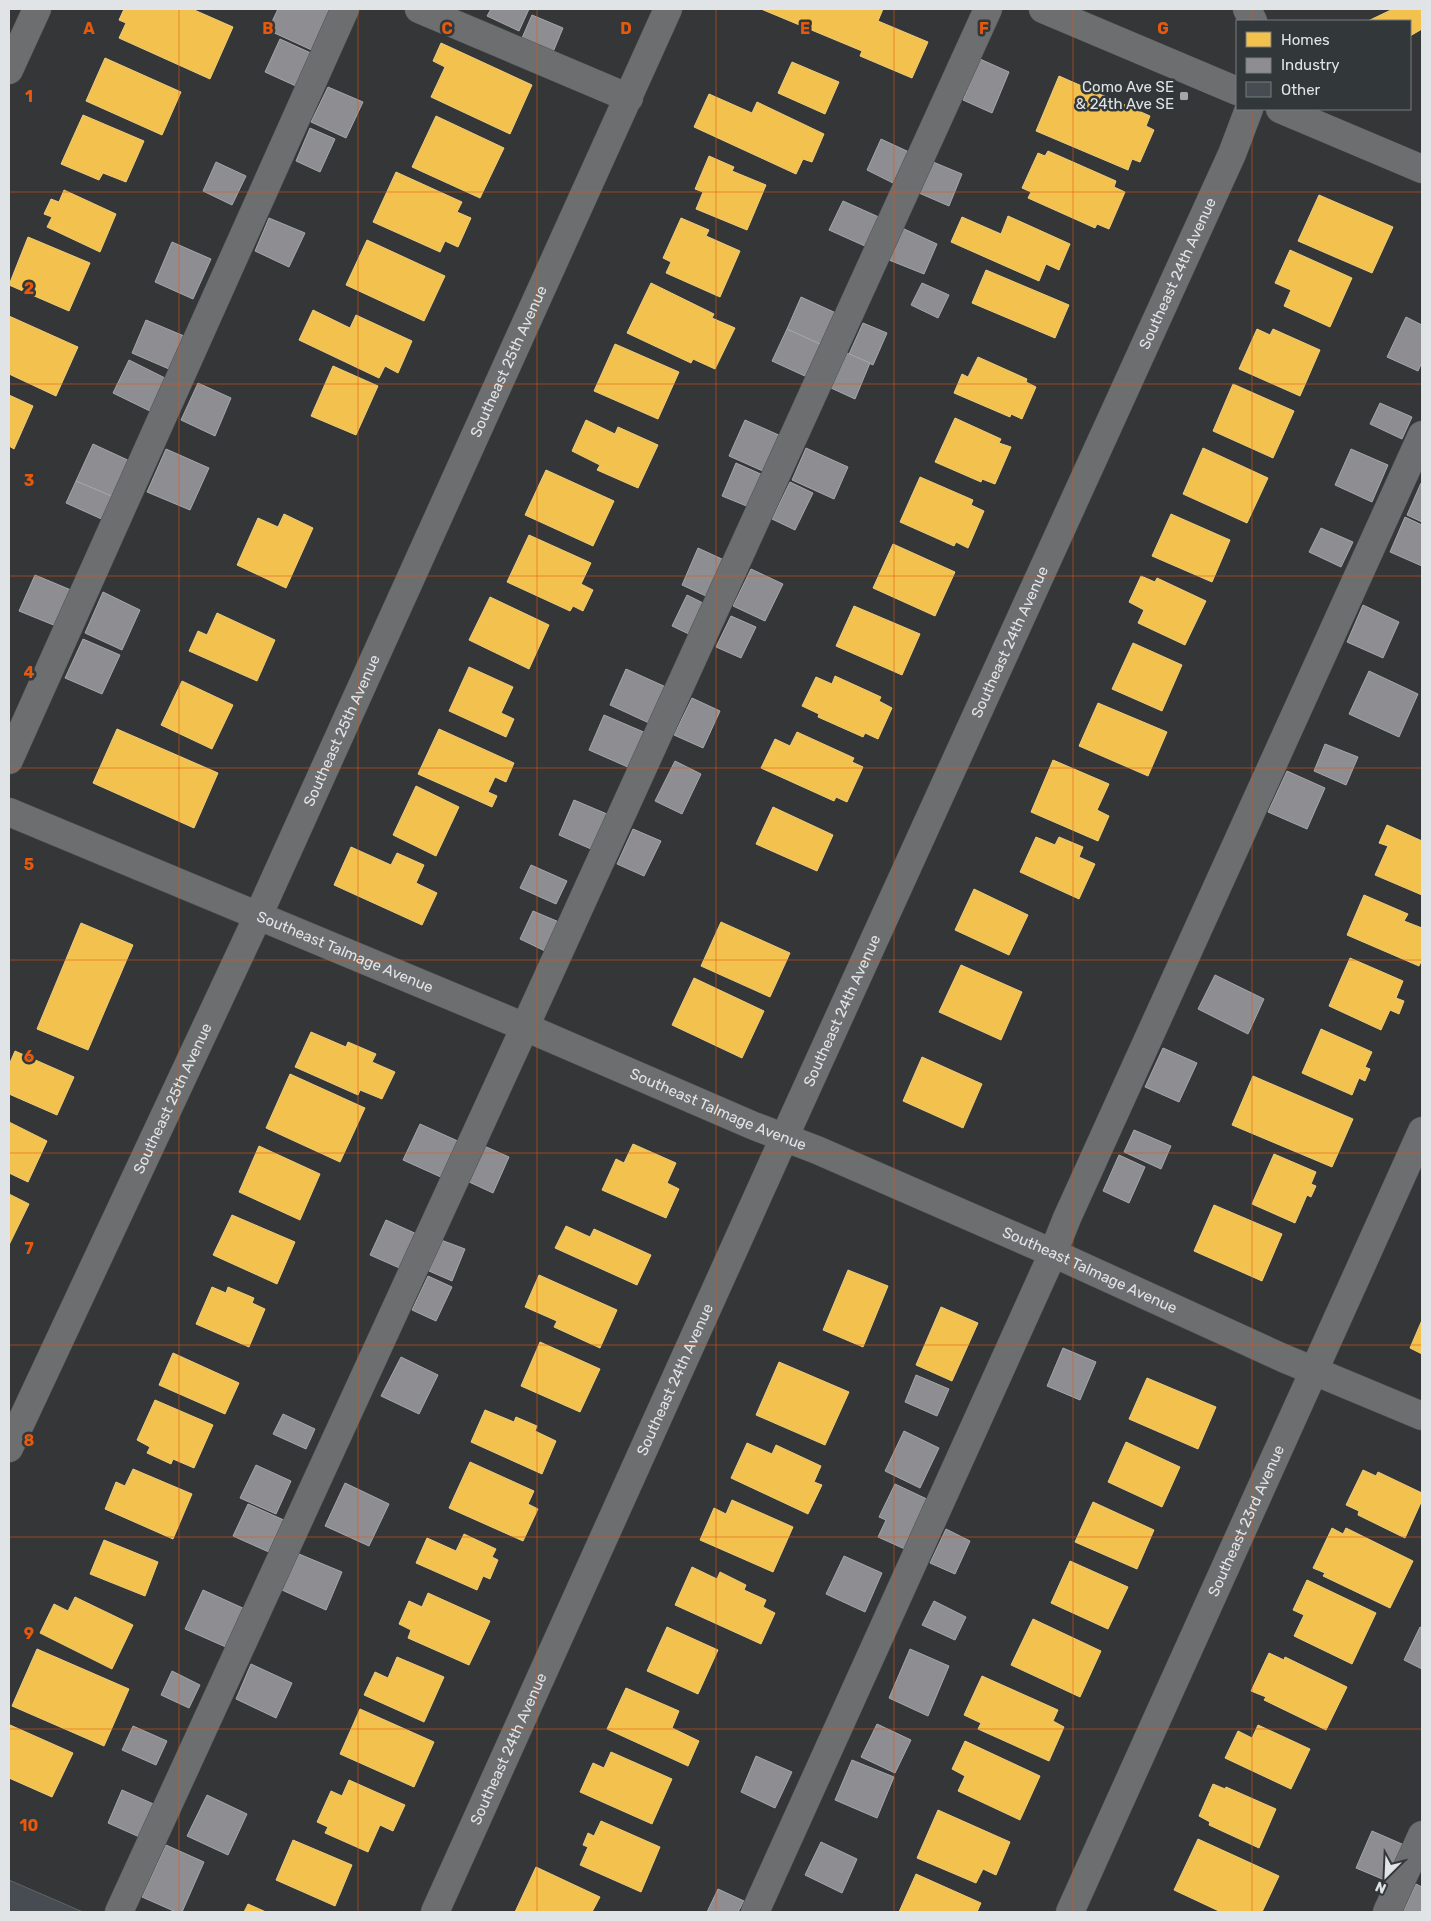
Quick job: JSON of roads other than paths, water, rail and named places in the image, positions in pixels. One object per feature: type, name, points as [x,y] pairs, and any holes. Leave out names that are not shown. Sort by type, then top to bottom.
[{"type":"street","points":[[9,70],[37,9]]},
{"type":"street","points":[[9,760],[345,9]]},
{"type":"street","points":[[420,9],[629,98]]},
{"type":"street","name":"Southeast 25th Avenue","points":[[9,1448],[258,916],[668,9]]},
{"type":"street","points":[[121,1912],[988,9]]},
{"type":"street","points":[[1043,9],[1236,91]]},
{"type":"street","name":"Southeast 24th Avenue","points":[[435,1912],[784,1138],[1232,154],[1249,110]]},
{"type":"street","points":[[1282,110],[1422,169]]},
{"type":"street","points":[[754,1912],[1422,435]]},
{"type":"street","name":"Southeast Talmage Avenue","points":[[9,812],[826,1154],[1053,1253],[1282,1358],[1422,1416]]},
{"type":"street","name":"Southeast 23rd Avenue","points":[[1070,1912],[1422,1131]]},
{"type":"street","points":[[1387,1912],[1422,1835]]},
{"type":"place","name":"Como Ave SE & 24th Ave SE","points":[[1184,96]]}]
